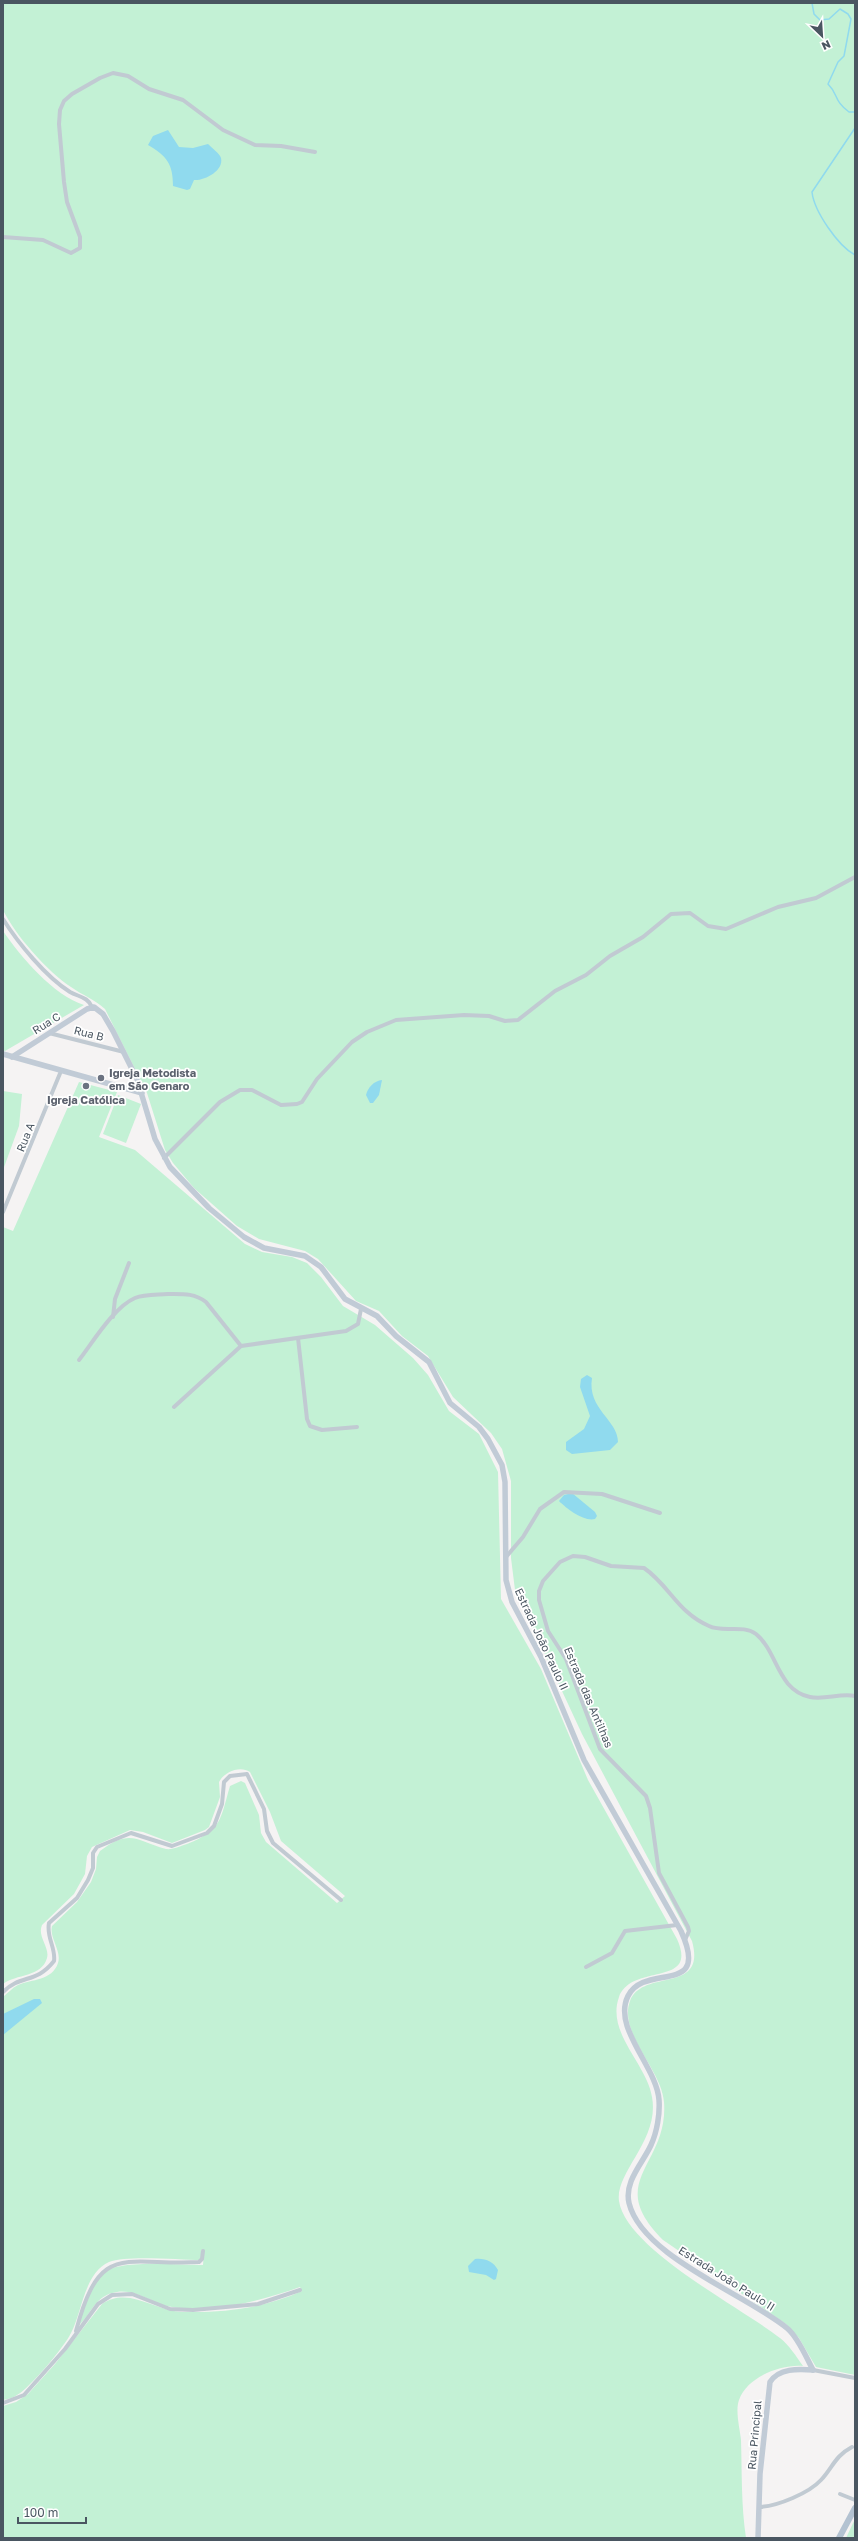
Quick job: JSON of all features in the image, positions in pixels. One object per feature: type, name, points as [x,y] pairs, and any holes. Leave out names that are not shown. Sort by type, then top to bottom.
[{"type":"main road","points":[[840,2538],[855,2508]]},
{"type":"street","points":[[3,237],[43,240],[71,253],[80,248],[80,236],[67,202],[64,182],[59,124],[60,110],[64,101],[72,94],[113,74],[121,73],[149,89],[183,100],[223,130],[255,145],[280,146],[315,152]]},
{"type":"street","points":[[164,1158],[220,1102],[240,1090],[252,1090],[281,1105],[290,1106],[302,1102],[317,1079],[348,1045],[359,1036],[386,1024],[410,1018],[458,1015],[482,1015],[505,1021],[518,1020],[555,991],[586,975],[610,956],[643,937],[671,914],[690,913],[708,926],[726,929],[778,907],[816,898],[855,877]]},
{"type":"street","name":"Estrada João Paulo II","points":[[3,919],[15,937],[49,973],[71,993],[89,1000],[92,1007],[103,1014],[124,1052],[142,1093],[155,1139],[164,1158],[209,1208],[244,1237],[264,1248],[293,1253],[314,1262],[327,1274],[345,1299],[377,1316],[396,1336],[429,1362],[450,1403],[479,1427],[488,1439],[502,1465],[505,1482],[508,1593],[541,1657],[584,1760],[678,1925],[685,1940],[690,1958],[686,1968],[672,1976],[641,1983],[630,1993],[625,2005],[628,2030],[654,2078],[659,2102],[652,2143],[634,2175],[629,2202],[644,2230],[676,2259],[787,2328],[802,2348],[813,2370]]},
{"type":"street","name":"Rua C","points":[[12,1057],[92,1007]]},
{"type":"street","name":"Rua B","points":[[49,1033],[124,1052]]},
{"type":"street","points":[[3,1054],[142,1093]]},
{"type":"street","name":"Rua A","points":[[4,1211],[61,1071]]},
{"type":"street","points":[[113,1317],[115,1299],[129,1263]]},
{"type":"street","points":[[79,1360],[113,1317],[126,1304],[139,1297],[192,1294],[206,1302],[241,1346]]},
{"type":"street","points":[[174,1408],[241,1346],[352,1329],[358,1324],[361,1308]]},
{"type":"street","points":[[298,1338],[307,1419],[310,1426],[322,1430],[357,1427]]},
{"type":"street","points":[[506,1557],[520,1541],[540,1509],[564,1492],[602,1494],[660,1512]]},
{"type":"street","name":"Estrada das Antilhas","points":[[685,1940],[689,1931],[688,1927],[659,1873],[650,1808],[646,1796],[607,1759],[597,1744],[566,1659],[548,1631],[539,1595],[543,1581],[560,1562],[573,1556],[585,1556],[610,1566],[644,1568],[653,1575],[678,1606],[699,1621],[715,1629],[745,1630],[755,1634],[785,1681],[796,1691],[812,1697],[837,1695],[855,1696]]},
{"type":"street","points":[[3,1992],[17,1981],[42,1974],[54,1962],[54,1951],[49,1936],[49,1923],[77,1898],[88,1880],[93,1868],[93,1853],[97,1847],[131,1833],[172,1846],[206,1833],[214,1826],[224,1799],[224,1782],[230,1776],[247,1774],[264,1809],[267,1831],[272,1843],[341,1900]]},
{"type":"street","points":[[586,1967],[612,1953],[625,1931],[678,1925]]},
{"type":"street","points":[[3,2403],[24,2395],[65,2348],[75,2332],[89,2292],[107,2267],[122,2262],[199,2262],[202,2259],[203,2251]]},
{"type":"street","points":[[75,2332],[88,2320],[98,2304],[107,2297],[116,2294],[132,2294],[170,2308],[193,2310],[258,2304],[300,2290]]},
{"type":"street","points":[[813,2370],[855,2378]]},
{"type":"street","name":"Rua Principal","points":[[758,2538],[760,2474],[770,2382],[775,2376],[786,2371],[813,2370]]},
{"type":"street","points":[[760,2507],[779,2505],[818,2482],[832,2463],[852,2447]]},
{"type":"street","points":[[840,2494],[855,2500]]},
{"type":"green space","points":[[3,3],[855,3],[855,2375],[816,2367],[799,2338],[786,2324],[663,2240],[646,2219],[639,2202],[638,2187],[643,2172],[658,2142],[663,2124],[664,2102],[656,2077],[635,2039],[630,2026],[628,2013],[630,2001],[637,1991],[647,1985],[672,1979],[682,1975],[690,1969],[694,1958],[692,1941],[582,1734],[515,1590],[511,1558],[511,1481],[502,1449],[491,1433],[453,1397],[428,1356],[402,1336],[379,1311],[356,1301],[318,1259],[305,1251],[259,1239],[237,1226],[194,1188],[173,1163],[165,1150],[147,1093],[105,1009],[97,1002],[75,990],[52,972],[15,930],[3,910]]},
{"type":"green space","points":[[3,931],[28,963],[49,984],[72,1000],[84,1005],[5,1051],[3,1050]]},
{"type":"green space","points":[[79,1082],[117,1092],[99,1137],[135,1150],[245,1244],[262,1252],[292,1257],[307,1263],[321,1277],[343,1306],[375,1325],[413,1358],[428,1375],[449,1411],[479,1434],[498,1472],[501,1599],[541,1669],[588,1780],[677,1939],[681,1954],[679,1964],[672,1970],[637,1980],[626,1986],[619,1997],[616,2010],[618,2023],[622,2036],[649,2085],[652,2097],[653,2113],[650,2127],[644,2141],[624,2179],[620,2190],[619,2201],[626,2219],[642,2238],[663,2258],[780,2338],[789,2347],[803,2366],[785,2367],[766,2374],[749,2385],[739,2400],[738,2415],[741,2440],[742,2501],[746,2538],[3,2538],[3,2406],[16,2402],[28,2394],[55,2364],[102,2304],[112,2299],[132,2298],[172,2311],[214,2312],[273,2302],[302,2291],[300,2287],[254,2301],[221,2307],[188,2309],[172,2307],[135,2294],[120,2291],[106,2295],[101,2299],[78,2326],[91,2291],[103,2273],[122,2266],[136,2264],[203,2265],[204,2250],[201,2250],[201,2260],[140,2258],[109,2262],[101,2267],[89,2284],[75,2325],[62,2347],[30,2385],[14,2397],[3,2400],[3,1997],[18,1985],[46,1976],[55,1969],[59,1958],[52,1935],[52,1926],[77,1902],[91,1882],[96,1869],[97,1857],[100,1851],[119,1840],[127,1838],[133,1838],[166,1849],[179,1847],[198,1839],[207,1834],[218,1822],[230,1786],[241,1781],[245,1783],[259,1815],[261,1833],[266,1842],[337,1903],[345,1896],[281,1841],[270,1812],[250,1772],[237,1769],[221,1778],[219,1782],[220,1797],[209,1827],[205,1830],[172,1843],[143,1832],[130,1830],[92,1847],[87,1856],[85,1874],[74,1894],[42,1925],[41,1934],[47,1950],[47,1958],[44,1964],[40,1969],[34,1972],[3,1984],[3,1227],[13,1231]]},
{"type":"green space","points":[[3,1091],[22,1094],[19,1126],[3,1170]]},
{"type":"green space","points":[[118,1095],[141,1104],[126,1143],[103,1134]]},
{"type":"green space","points":[[855,2519],[855,2538],[846,2538]]},
{"type":"water","points":[[168,130],[179,147],[193,148],[208,144],[221,158],[221,163],[216,171],[208,177],[194,180],[190,189],[187,190],[173,186],[172,172],[168,161],[160,153],[148,145],[153,136]]},
{"type":"water","points":[[382,1080],[379,1095],[373,1103],[370,1103],[366,1095],[368,1089],[374,1083]]},
{"type":"water","points":[[587,1375],[592,1378],[594,1398],[617,1434],[618,1442],[610,1450],[572,1454],[566,1450],[566,1442],[584,1429],[590,1416],[580,1387],[581,1379]]},
{"type":"water","points":[[572,1493],[595,1512],[597,1516],[595,1519],[586,1519],[581,1517],[566,1508],[559,1501],[564,1495]]},
{"type":"water","points":[[34,1999],[40,1999],[42,2003],[3,2035],[3,2014]]},
{"type":"water","points":[[475,2259],[482,2259],[494,2264],[498,2270],[496,2279],[494,2280],[486,2275],[469,2272],[468,2266]]},
{"type":"waterway","points":[[812,3],[814,14],[820,20],[829,19],[840,9],[848,14],[851,19],[844,56],[838,62],[828,84],[844,108],[849,112],[855,112]]},
{"type":"waterway","points":[[855,128],[812,192],[817,209],[834,236],[841,244],[855,255]]},
{"type":"place","name":"Igreja Metodista em São Genaro","points":[[101,1078]]},
{"type":"place","name":"Igreja Católica","points":[[86,1086]]}]
